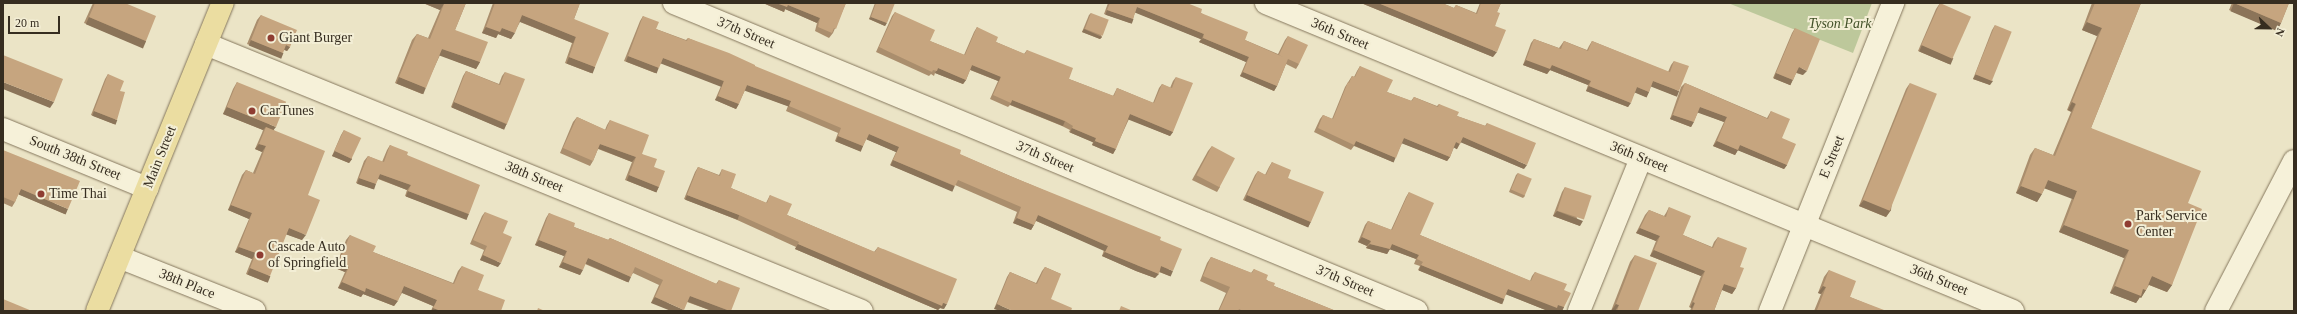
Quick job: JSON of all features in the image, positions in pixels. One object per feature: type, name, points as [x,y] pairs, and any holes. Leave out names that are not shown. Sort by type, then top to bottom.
[{"type":"main road","name":"Main Street","points":[[97,311],[223,3]]},
{"type":"street","name":"37th Street","points":[[674,3],[1417,311]]},
{"type":"street","name":"36th Street","points":[[1266,3],[2013,311]]},
{"type":"street","name":"E Street","points":[[1770,311],[1893,3]]},
{"type":"street","name":"38th Street","points":[[206,44],[862,311]]},
{"type":"street","name":"South 38th Street","points":[[3,129],[147,188]]},
{"type":"street","points":[[1579,311],[1641,158]]},
{"type":"street","points":[[2216,311],[2294,161]]},
{"type":"street","name":"38th Place","points":[[119,257],[255,311]]},
{"type":"green space","name":"Tyson Park","points":[[1728,3],[1872,3],[1853,53]]},
{"type":"building","points":[[95,3],[125,3],[156,16],[146,41],[89,17]]},
{"type":"building","points":[[442,3],[466,3],[455,30],[488,42],[480,62],[442,49],[426,88],[399,77],[417,34],[430,39],[444,4]]},
{"type":"building","points":[[495,3],[580,3],[574,19],[609,33],[595,67],[569,57],[576,37],[522,15],[515,33],[502,28],[500,32],[486,27]]},
{"type":"building","points":[[776,3],[846,3],[836,29],[834,28],[832,33],[818,27],[820,18],[788,5],[787,7]]},
{"type":"building","points":[[876,3],[895,3],[887,23],[871,17]]},
{"type":"building","points":[[1110,3],[1187,3],[1202,9],[1201,13],[1248,32],[1245,40],[1283,57],[1279,55],[1288,36],[1308,45],[1299,64],[1288,59],[1277,86],[1243,72],[1249,57],[1203,38],[1204,34],[1137,7],[1133,19],[1107,10]]},
{"type":"building","points":[[1378,3],[1442,3],[1454,8],[1456,5],[1477,14],[1481,3],[1501,3],[1497,12],[1500,13],[1495,26],[1506,30],[1497,52]]},
{"type":"building","points":[[1940,3],[1971,17],[1952,59],[1921,45]]},
{"type":"building","name":"Park Service Center","points":[[2095,3],[2141,3],[2091,128],[2201,171],[2188,203],[2202,209],[2172,285],[2152,276],[2146,290],[2143,289],[2141,296],[2115,286],[2129,250],[2064,225],[2077,191],[2048,180],[2042,194],[2021,186],[2035,148],[2055,156],[2076,104],[2072,102],[2102,28],[2087,22]]},
{"type":"building","points":[[2234,3],[2289,3],[2281,23]]},
{"type":"building","points":[[895,12],[935,30],[930,41],[965,55],[977,27],[998,37],[996,42],[1025,54],[1027,50],[1073,68],[1069,79],[1114,96],[1117,88],[1154,103],[1162,84],[1172,88],[1176,77],[1193,83],[1173,132],[1130,114],[1116,149],[1095,141],[1096,138],[1072,128],[1073,126],[1065,121],[1012,100],[1011,103],[993,95],[1001,77],[972,65],[966,80],[938,68],[937,71],[933,70],[932,72],[879,47]]},
{"type":"building","points":[[1091,13],[1109,20],[1103,36],[1085,29]]},
{"type":"building","name":"Giant Burger","points":[[261,15],[297,30],[290,47],[286,45],[283,53],[251,40]]},
{"type":"building","points":[[643,16],[659,22],[656,29],[687,41],[688,38],[729,53],[755,66],[961,150],[960,154],[1010,176],[1161,237],[1160,240],[1182,249],[1173,271],[1161,266],[1159,274],[1105,252],[1108,246],[1038,215],[1034,225],[1017,218],[1021,207],[958,180],[955,186],[893,160],[899,147],[869,134],[863,146],[838,136],[841,128],[789,106],[791,101],[747,85],[739,104],[718,96],[724,81],[663,58],[659,68],[628,56]]},
{"type":"building","points":[[1995,25],[2012,32],[1992,81],[1975,74]]},
{"type":"building","points":[[1795,28],[1820,39],[1807,71],[1799,67],[1793,80],[1776,73]]},
{"type":"building","points":[[1534,39],[1561,49],[1564,41],[1588,51],[1592,41],[1670,72],[1674,61],[1689,66],[1679,91],[1653,81],[1649,92],[1637,87],[1631,103],[1589,86],[1591,81],[1552,65],[1550,69],[1526,60]]},
{"type":"building","points":[[3,55],[63,79],[54,102],[3,82]]},
{"type":"building","points":[[1360,66],[1393,80],[1387,92],[1412,101],[1414,97],[1438,107],[1439,104],[1459,112],[1457,116],[1486,126],[1487,123],[1536,143],[1527,165],[1463,137],[1460,144],[1456,142],[1450,157],[1404,138],[1396,158],[1356,141],[1354,145],[1318,128],[1323,115],[1333,119],[1348,82],[1349,83],[1352,76],[1355,77]]},
{"type":"building","points":[[466,71],[500,85],[505,72],[525,79],[507,124],[454,102]]},
{"type":"building","points":[[108,74],[124,81],[120,91],[125,92],[117,120],[94,111]]},
{"type":"building","name":"CarTunes","points":[[237,82],[286,102],[276,127],[227,107]]},
{"type":"building","points":[[1685,83],[1768,119],[1771,111],[1790,119],[1782,138],[1796,144],[1787,165],[1740,145],[1738,150],[1717,141],[1727,117],[1700,107],[1694,122],[1673,115]]},
{"type":"building","points":[[1910,83],[1937,94],[1890,211],[1863,200]]},
{"type":"building","points":[[577,117],[606,130],[610,120],[649,135],[642,154],[657,159],[654,167],[665,171],[659,187],[629,175],[636,157],[600,144],[593,161],[563,148]]},
{"type":"building","points":[[266,127],[325,151],[308,195],[320,200],[306,235],[289,228],[270,276],[250,268],[256,253],[239,247],[252,213],[231,205],[246,170],[255,174],[266,146],[259,144]]},
{"type":"building","points":[[344,130],[361,138],[351,159],[334,151]]},
{"type":"building","points":[[390,145],[408,152],[407,155],[480,185],[469,214],[408,191],[411,185],[380,174],[376,184],[359,178],[368,156],[384,162]]},
{"type":"building","points":[[1212,146],[1235,158],[1219,187],[1197,175]]},
{"type":"building","points":[[3,150],[80,181],[68,209],[21,189],[15,202],[3,197]]},
{"type":"building","points":[[1272,162],[1291,170],[1288,178],[1324,192],[1311,222],[1247,195],[1258,171],[1266,175]]},
{"type":"building","points":[[698,167],[720,176],[722,169],[736,174],[731,188],[767,203],[770,195],[792,204],[787,215],[875,252],[878,247],[957,279],[947,304],[943,303],[942,306],[798,244],[799,242],[739,215],[687,195]]},
{"type":"building","points":[[1518,173],[1532,179],[1525,195],[1511,190]]},
{"type":"building","points":[[1565,187],[1592,196],[1584,219],[1557,211]]},
{"type":"building","points":[[1409,192],[1434,203],[1420,235],[1531,281],[1535,272],[1567,284],[1564,290],[1571,293],[1564,307],[1558,305],[1557,308],[1508,289],[1504,299],[1421,265],[1423,262],[1417,259],[1419,255],[1392,244],[1390,249],[1370,244],[1371,241],[1362,237],[1368,221],[1392,230]]},
{"type":"building","points":[[1669,207],[1691,216],[1683,235],[1713,248],[1718,237],[1747,248],[1740,267],[1744,268],[1736,288],[1724,284],[1714,311],[1692,311],[1695,303],[1693,302],[1705,271],[1654,250],[1660,236],[1640,228],[1649,210],[1666,217]]},
{"type":"building","points":[[485,212],[508,221],[503,233],[512,237],[501,263],[483,255],[487,246],[473,240]]},
{"type":"building","points":[[549,213],[575,223],[574,227],[609,240],[610,238],[717,284],[719,280],[740,288],[731,311],[690,296],[684,310],[655,297],[663,280],[635,267],[631,277],[588,258],[583,270],[563,262],[567,251],[539,240]]},
{"type":"building","points":[[350,235],[376,246],[373,252],[454,284],[462,266],[484,275],[478,290],[505,300],[501,311],[441,311],[433,308],[437,300],[404,286],[398,301],[366,288],[365,292],[342,282],[349,267],[339,262]]},
{"type":"building","points":[[1635,255],[1657,263],[1638,311],[1617,311],[1619,305],[1616,304]]},
{"type":"building","points":[[1211,257],[1252,273],[1254,269],[1268,275],[1266,280],[1275,283],[1274,286],[1336,311],[1243,311],[1239,309],[1238,311],[1219,311],[1230,287],[1203,276]]},
{"type":"building","points":[[1045,267],[1061,274],[1051,299],[1072,308],[1071,311],[1013,311],[997,304],[1010,272],[1037,284]]},
{"type":"building","points":[[1829,270],[1856,281],[1850,297],[1884,311],[1817,310],[1826,287],[1823,286]]},
{"type":"building","points":[[3,299],[32,311],[3,311]]},
{"type":"building","points":[[1121,306],[1133,311],[1119,311]]},
{"type":"building","points":[[538,308],[545,311],[537,311]]},
{"type":"place","name":"Giant Burger","points":[[271,38]]},
{"type":"place","name":"CarTunes","points":[[252,111]]},
{"type":"place","name":"Time Thai","points":[[41,194]]},
{"type":"place","name":"Park Service Center","points":[[2128,224]]},
{"type":"place","name":"Cascade Auto of Springfield","points":[[260,255]]}]
